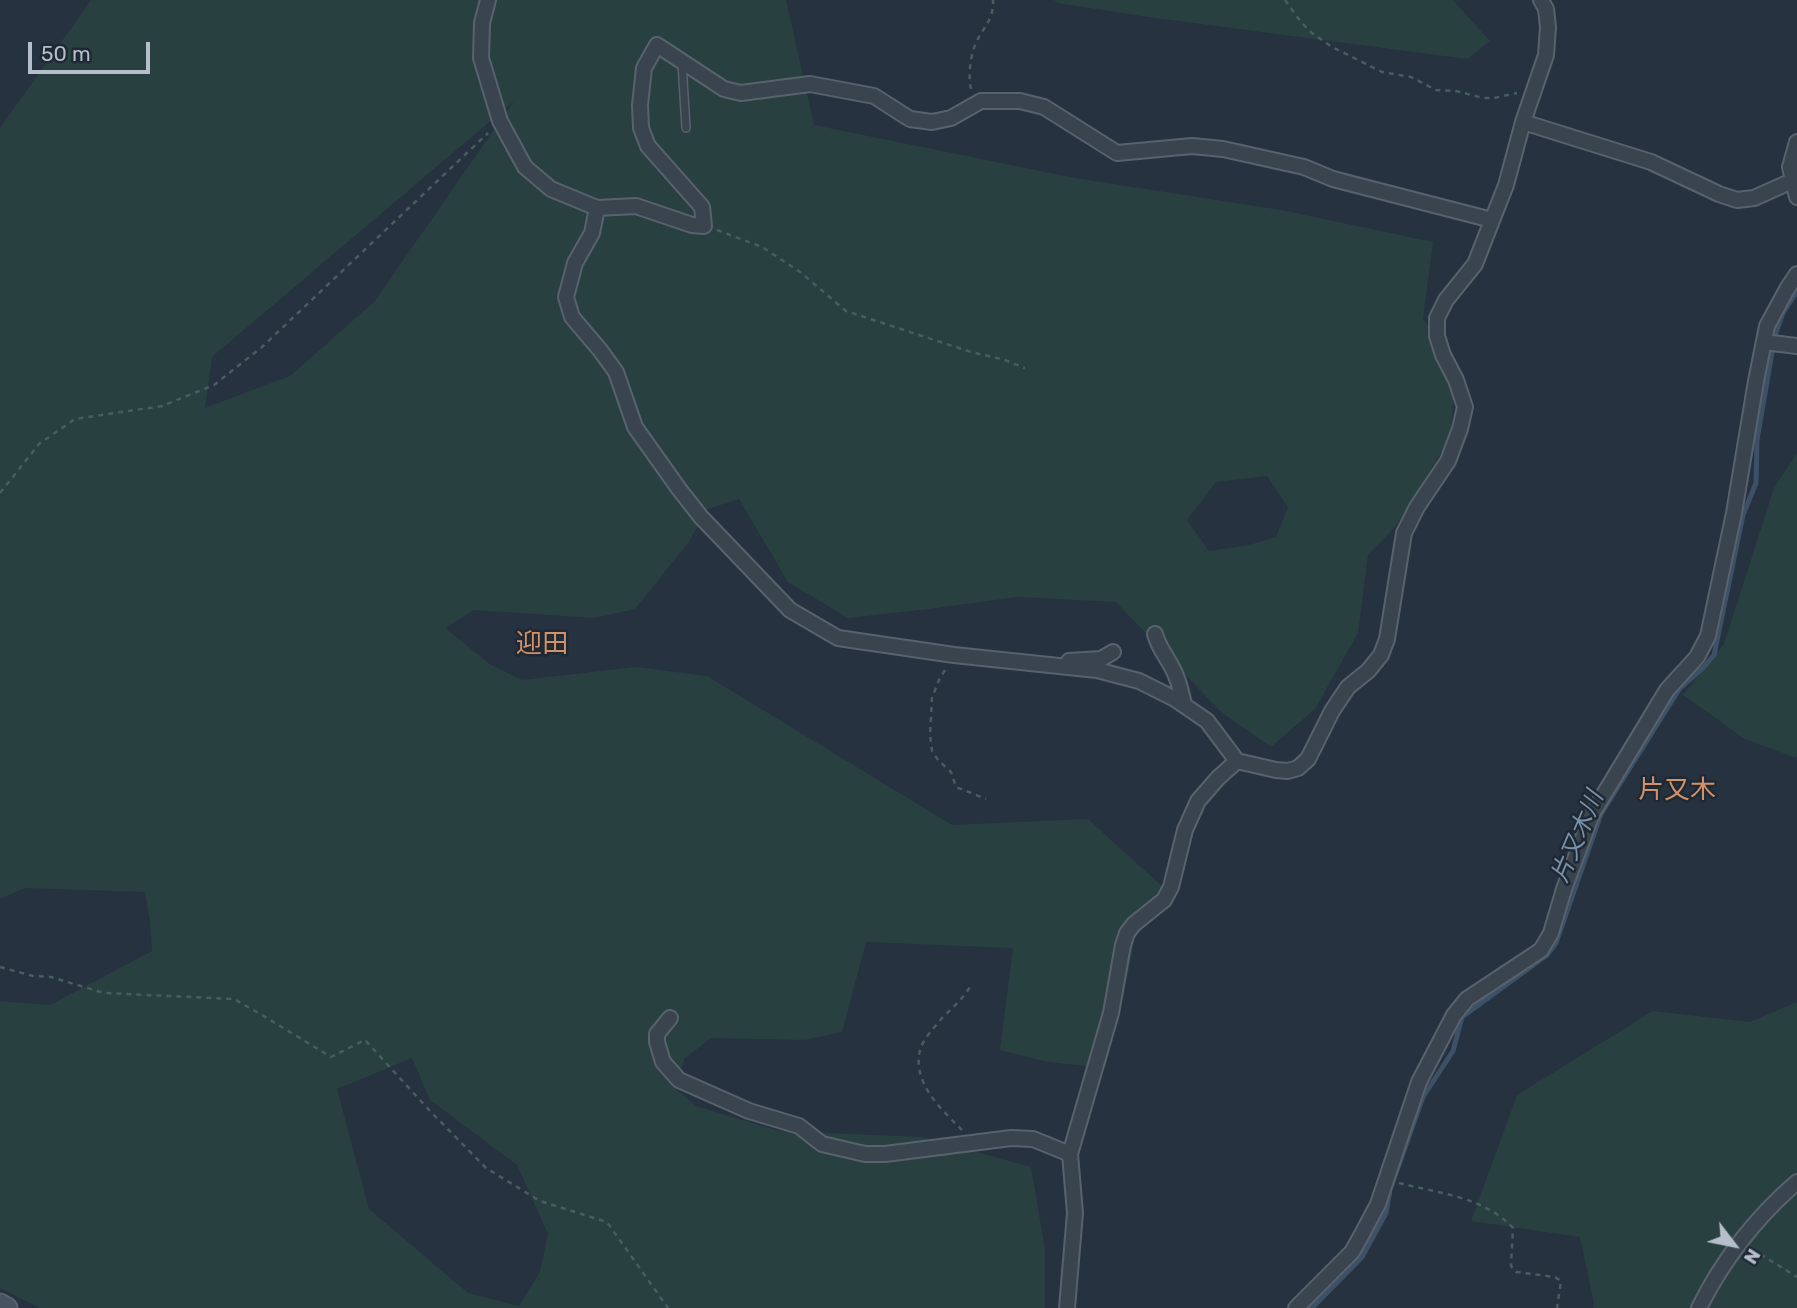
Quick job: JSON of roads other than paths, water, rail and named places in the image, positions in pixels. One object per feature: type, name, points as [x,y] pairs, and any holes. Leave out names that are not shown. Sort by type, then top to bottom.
[{"type":"street","points":[[488,0],[482,23],[481,58],[500,121],[525,167],[551,189],[597,208],[636,206],[692,225],[704,226],[702,206],[648,146],[641,128],[640,105],[644,68],[657,45],[724,89],[741,93],[810,84],[874,96],[910,119],[932,122],[951,118],[979,102],[1020,101],[1044,107],[1117,153],[1192,146],[1223,149],[1304,167],[1333,179],[1492,220]]},
{"type":"street","points":[[597,208],[592,233],[575,263],[566,297],[572,317],[616,372],[635,427],[679,489],[701,517],[790,610],[838,638],[954,655],[1097,670],[1139,681],[1175,699],[1207,721],[1237,761],[1288,771],[1298,768],[1308,759],[1332,711],[1348,687],[1368,671],[1381,654],[1387,639],[1404,533],[1410,519],[1448,461],[1460,429],[1465,407],[1437,337],[1437,318],[1446,300],[1475,264],[1506,185],[1523,122],[1546,55],[1548,27],[1546,9],[1541,0]]},
{"type":"street","points":[[1523,122],[1651,162],[1737,200],[1754,198],[1792,181]]},
{"type":"street","points":[[1797,142],[1790,167],[1797,197]]},
{"type":"street","points":[[1296,1308],[1352,1252],[1361,1236],[1378,1204],[1419,1082],[1454,1015],[1467,999],[1541,950],[1551,933],[1592,814],[1667,690],[1697,657],[1708,636],[1734,513],[1778,344],[1767,326],[1797,274]]},
{"type":"street","points":[[1154,634],[1157,645],[1177,677],[1184,705]]},
{"type":"street","points":[[1054,666],[1073,659],[1101,659],[1113,652]]},
{"type":"street","points":[[1068,1308],[1075,1213],[1070,1154],[1111,1013],[1123,945],[1134,924],[1164,900],[1171,887],[1185,830],[1198,801],[1237,761]]},
{"type":"street","points":[[670,1018],[657,1034],[657,1042],[663,1062],[679,1080],[749,1111],[799,1126],[822,1144],[865,1154],[885,1154],[1011,1138],[1033,1139],[1070,1154]]},
{"type":"street","points":[[1699,1308],[1741,1242],[1778,1199],[1797,1182]]},
{"type":"street","points":[[0,1304],[7,1308]]},
{"type":"lane","points":[[682,62],[686,128]]},
{"type":"waterway","name":"片又木川","points":[[1312,1308],[1362,1257],[1386,1213],[1390,1190],[1423,1097],[1453,1051],[1462,1017],[1547,955],[1556,943],[1601,814],[1680,688],[1714,655],[1743,515],[1756,483],[1757,440],[1775,335],[1783,313],[1797,291]]},
{"type":"district","name":"迎田","points":[[542,644]]},
{"type":"district","name":"片又木","points":[[1677,790]]}]
